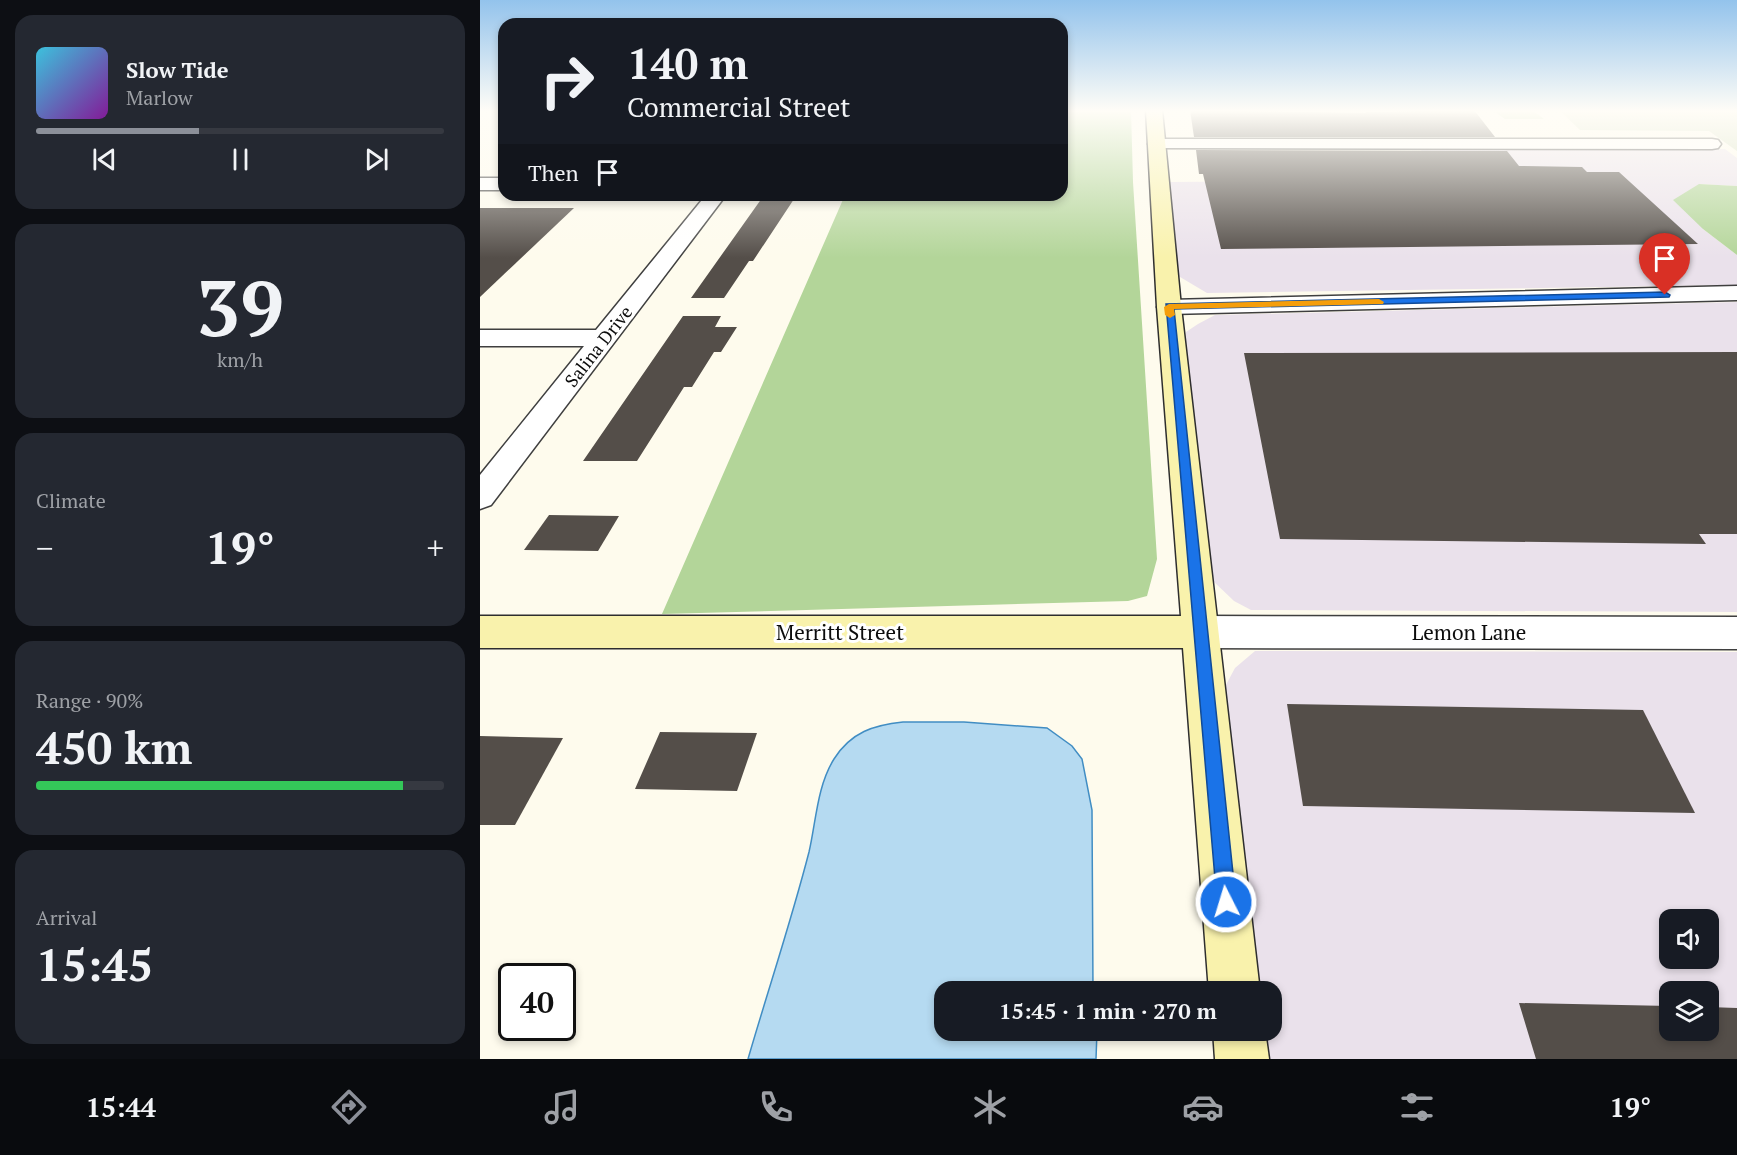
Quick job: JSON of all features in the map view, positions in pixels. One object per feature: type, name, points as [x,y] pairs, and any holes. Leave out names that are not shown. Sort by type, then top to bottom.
[{"type":"street","points":[[1158,159],[1169,307],[1234,981]]},
{"type":"street","points":[[480,184],[498,184]]},
{"type":"street","name":"Salina Drive","points":[[480,497],[711,201]]},
{"type":"street","points":[[1169,307],[1737,293]]},
{"type":"street","points":[[480,338],[604,338]]},
{"type":"street","name":"Merritt Street","points":[[480,633],[1200,632]]},
{"type":"street","name":"Lemon Lane","points":[[1200,632],[1737,633]]},
{"type":"street","points":[[1240,1041],[1242,1059]]},
{"type":"shaded area","points":[[1428,159],[1737,159],[1737,186],[1699,184],[1703,229],[1737,255],[1737,285],[1207,293],[1175,274],[1170,182],[1443,180]]},
{"type":"shaded area","points":[[1737,302],[1737,612],[1251,610],[1234,601],[1211,579],[1207,566],[1185,340],[1186,332],[1215,315]]},
{"type":"shaded area","points":[[1255,651],[1737,652],[1737,1059],[1265,1059],[1263,1041],[1282,1041],[1282,981],[1256,981],[1220,696],[1235,668]]},
{"type":"green space","points":[[1068,159],[1132,159],[1157,559],[1147,596],[1128,601],[662,614],[842,201],[1068,201]]},
{"type":"green space","points":[[1699,184],[1737,186],[1737,255],[1703,229],[1673,200]]},
{"type":"water","points":[[903,722],[964,722],[1047,728],[1072,746],[1082,759],[1092,810],[1093,981],[934,981],[934,1041],[1097,1041],[1096,1059],[748,1059],[802,878],[820,792],[828,770],[848,742],[882,725]]},
{"type":"building","points":[[1197,159],[1514,159],[1519,166],[1582,167],[1587,172],[1619,172],[1698,244],[1221,249],[1203,174],[1199,174]]},
{"type":"building","points":[[760,201],[793,201],[753,261],[749,261],[724,298],[691,298]]},
{"type":"building","points":[[480,208],[574,208],[480,297]]},
{"type":"building","points":[[683,316],[721,316],[715,327],[737,327],[721,352],[714,352],[692,387],[684,387],[637,461],[583,461]]},
{"type":"building","points":[[1737,352],[1737,534],[1699,534],[1706,544],[1280,539],[1244,353]]},
{"type":"building","points":[[549,515],[619,516],[598,551],[524,550]]},
{"type":"building","points":[[1287,704],[1643,710],[1695,813],[1303,806]]},
{"type":"building","points":[[660,732],[757,733],[737,791],[635,789]]},
{"type":"building","points":[[480,736],[563,738],[515,825],[480,825]]},
{"type":"building","points":[[1519,1003],[1659,1006],[1659,1041],[1719,1041],[1719,1007],[1737,1008],[1737,1059],[1536,1059]]},
{"type":"slow traffic","points":[[1170,315],[1169,307],[1379,302]]},
{"type":"route","points":[[1226,902],[1169,307],[1665,295]]}]
